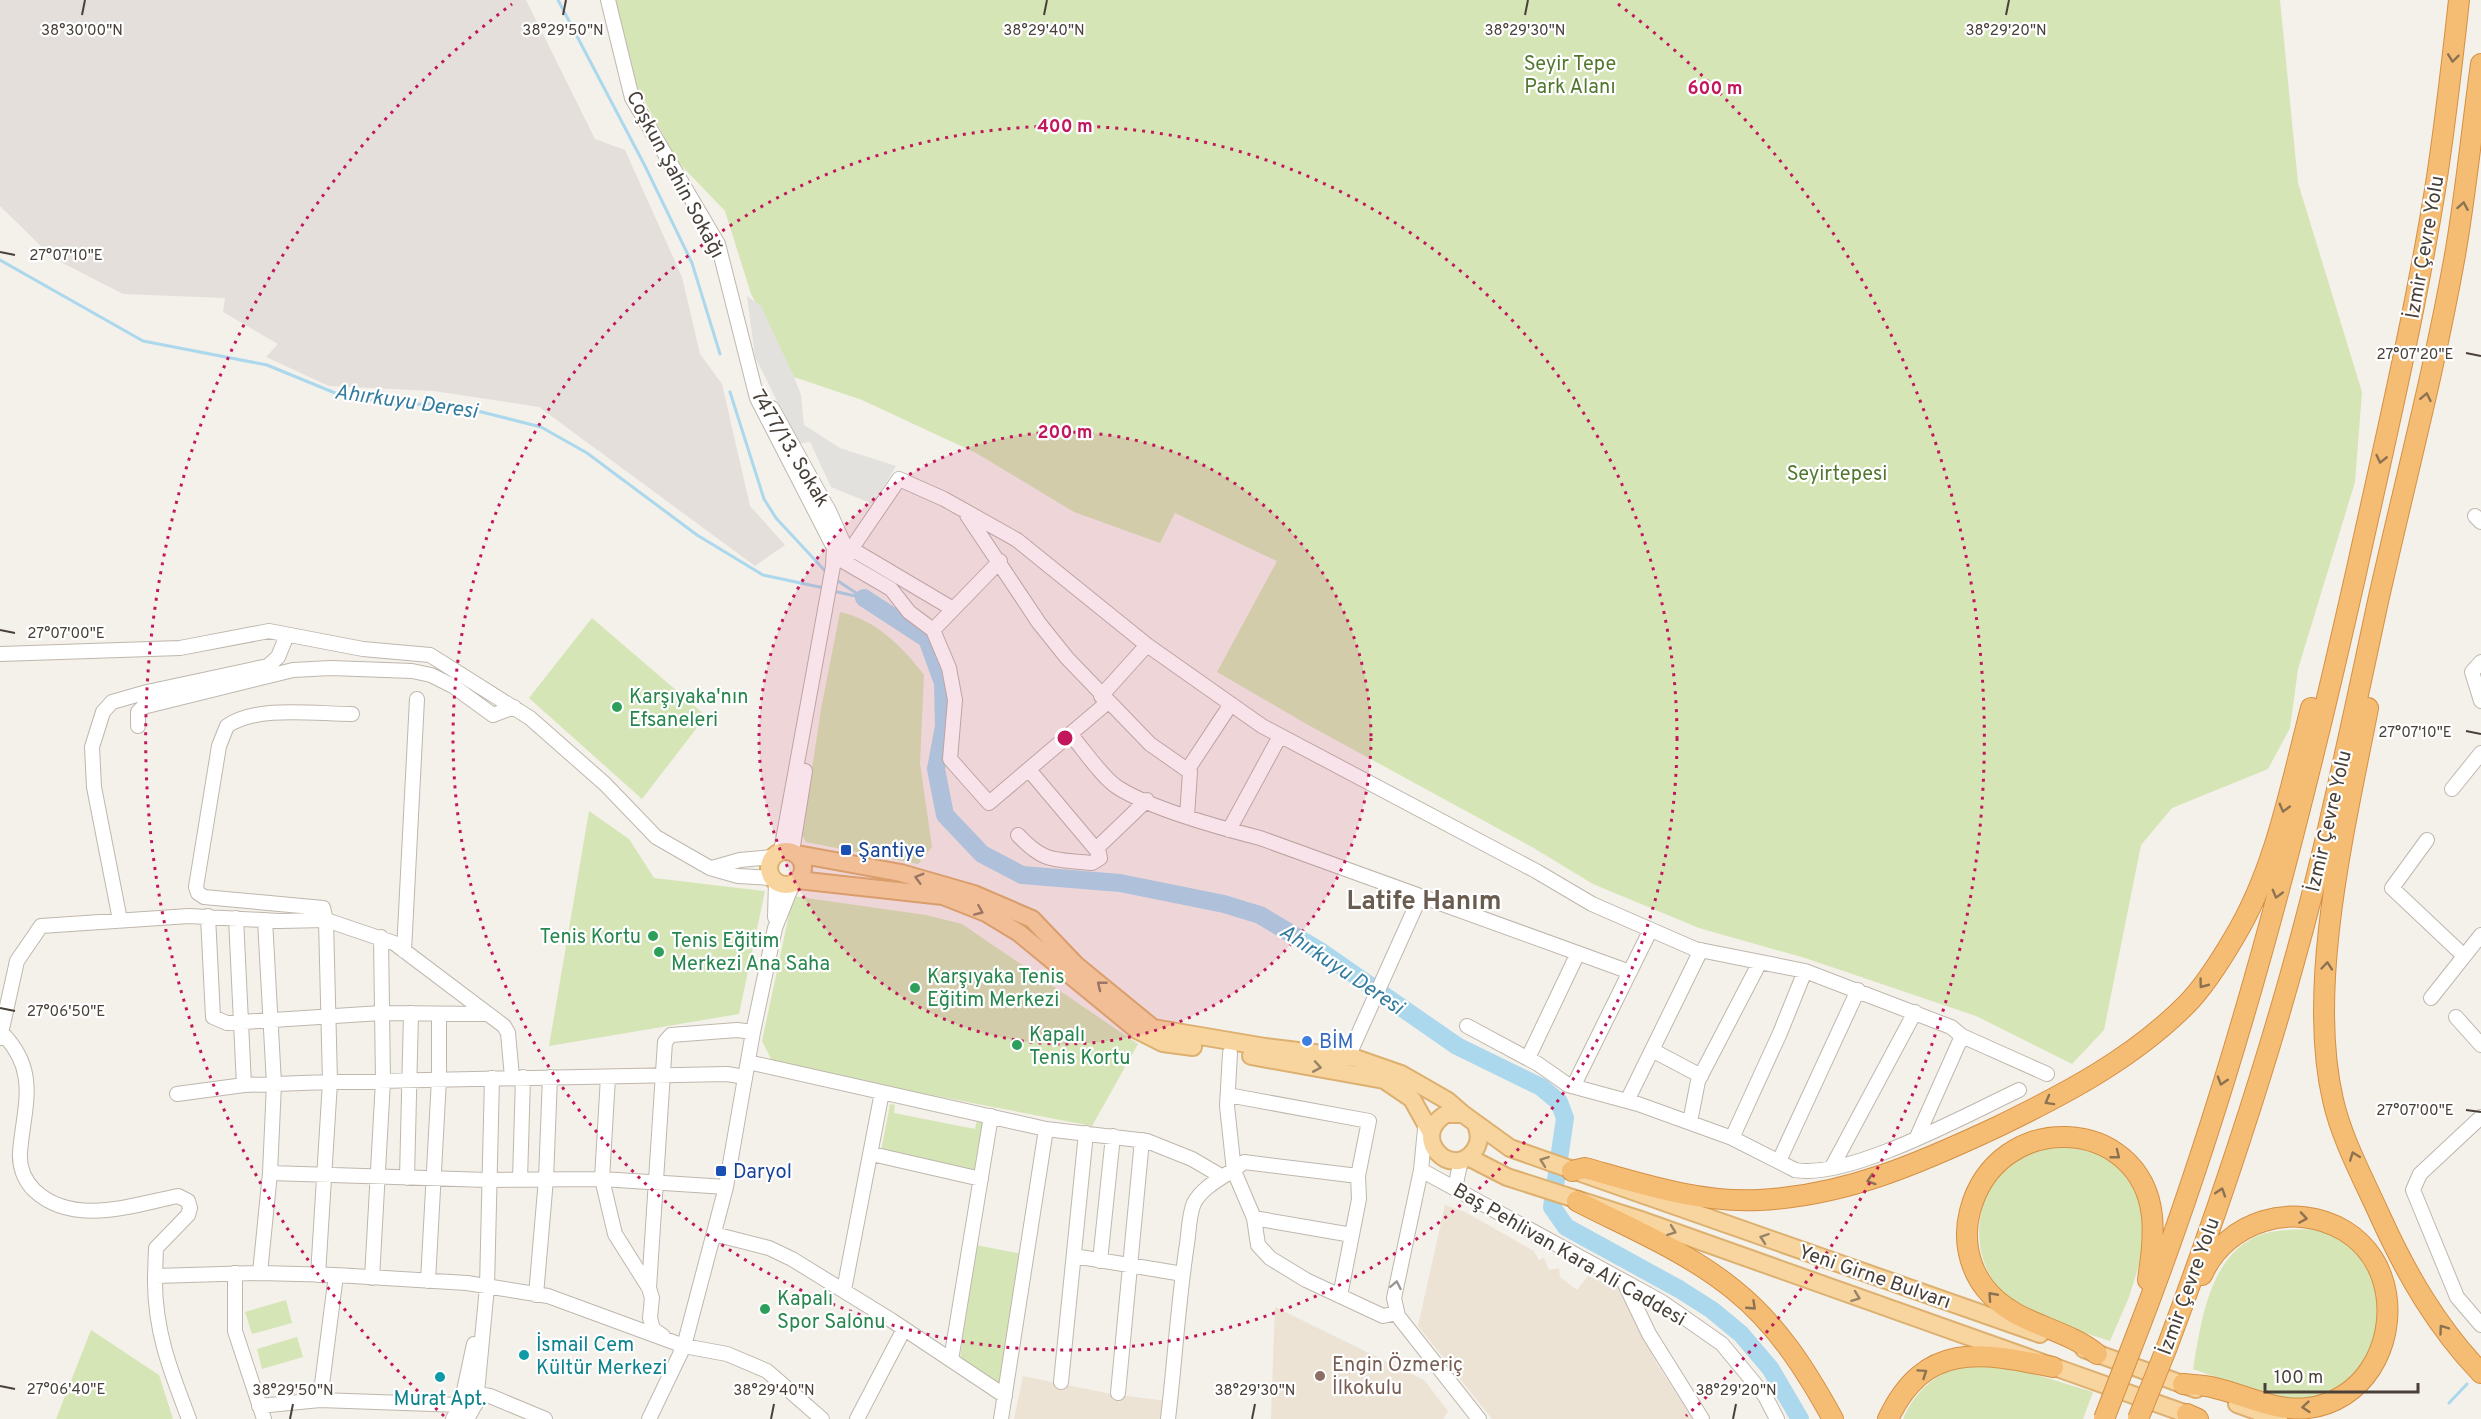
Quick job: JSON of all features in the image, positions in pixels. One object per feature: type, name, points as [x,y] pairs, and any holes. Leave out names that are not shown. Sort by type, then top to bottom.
[{"type":"highway","name":"İzmir Çevre Yolu","points":[[2141,1323],[2201,1151],[2259,956],[2329,691],[2420,275],[2445,126],[2459,0]]},
{"type":"highway","name":"İzmir Çevre Yolu","points":[[2138,1419],[2198,1263],[2265,1057],[2324,847],[2386,565],[2415,454],[2455,258],[2481,64]]},
{"type":"highway","points":[[2415,454],[2341,850],[2326,969],[2326,1042],[2333,1100],[2355,1160],[2391,1239],[2422,1300],[2458,1350],[2481,1374]]},
{"type":"highway","points":[[1572,1171],[1585,1168],[1679,1194],[1716,1200],[1757,1200],[1821,1194],[1884,1176],[1955,1147],[2036,1108],[2102,1072],[2139,1045],[2188,1003],[2236,935],[2256,893],[2277,835],[2335,612],[2361,551]]},
{"type":"highway","points":[[2097,1354],[2082,1341],[2025,1319],[2003,1307],[1985,1288],[1973,1268],[1967,1244],[1967,1221],[1974,1194],[1986,1174],[1999,1161],[2027,1143],[2050,1136],[2072,1136],[2105,1146],[2125,1162],[2139,1179],[2152,1215],[2152,1252],[2141,1323],[2104,1419]]},
{"type":"highway","points":[[1570,1198],[1662,1243],[1732,1288],[1780,1335],[1808,1373],[1833,1419]]},
{"type":"highway","points":[[2167,1347],[2185,1320],[2204,1272],[2221,1246],[2240,1230],[2270,1218],[2296,1216],[2324,1222],[2345,1231],[2362,1245],[2376,1266],[2386,1290],[2390,1318],[2382,1352],[2366,1377],[2345,1395],[2324,1405],[2289,1408],[2213,1387],[2183,1384]]},
{"type":"highway","points":[[1888,1419],[1898,1399],[1916,1377],[1942,1360],[1964,1355],[1998,1356],[2053,1367]]},
{"type":"main road","points":[[786,853],[803,869],[796,881]]},
{"type":"main road","points":[[786,853],[901,873],[974,894],[1032,919],[1076,964],[1153,1028],[1265,1047],[1348,1057],[1401,1074],[1448,1101],[1469,1119],[1479,1138],[1474,1152],[1464,1159],[1447,1159],[1440,1156],[1435,1151],[1412,1099],[1384,1080],[1163,1043],[1137,1030],[1018,933],[986,913],[943,896],[796,881],[788,885],[774,880],[768,867],[786,853]]},
{"type":"main road","points":[[1428,1134],[1439,1118],[1446,1114],[1469,1119]]},
{"type":"main road","name":"Yeni Girne Bulvarı","points":[[1469,1119],[1515,1150],[2278,1419]]},
{"type":"main road","name":"Yeni Girne Bulvarı","points":[[1464,1159],[1507,1177],[1638,1219],[2196,1417]]},
{"type":"street","name":"Coşkun Şahin Sokağı","points":[[608,0],[632,98],[718,244],[752,382]]},
{"type":"street","name":"7477/13. Sokak","points":[[752,382],[757,398],[824,526],[839,566],[786,853]]},
{"type":"street","points":[[1148,645],[1071,735],[989,803],[950,759],[955,700],[949,668],[933,630],[909,612],[891,589],[839,566],[899,479],[1017,540],[1148,645],[1280,736],[1536,871],[1592,904],[1650,931],[1701,950],[1805,971],[1858,990],[1950,1027],[1962,1036],[2047,1074]]},
{"type":"street","points":[[964,511],[1000,561],[1039,623],[1104,699],[1150,744],[1188,769],[1192,775],[1187,816]]},
{"type":"street","points":[[850,548],[953,609]]},
{"type":"street","points":[[933,630],[1000,561]]},
{"type":"street","points":[[0,654],[180,648],[269,631],[363,649],[430,655],[530,718],[605,783],[656,837],[710,868],[738,876],[774,880],[775,928]]},
{"type":"street","points":[[120,920],[94,787],[92,747],[103,712],[112,702],[147,692],[268,666],[278,657],[287,635]]},
{"type":"street","points":[[2481,662],[2472,672],[2481,701]]},
{"type":"street","points":[[138,726],[138,712],[142,707],[305,668],[412,671],[443,680],[492,714],[514,707]]},
{"type":"street","points":[[404,951],[417,699]]},
{"type":"street","points":[[1188,769],[1231,704]]},
{"type":"street","points":[[318,1275],[330,1082],[326,920],[323,908],[204,897],[198,893],[196,887],[219,746],[227,726],[246,716],[264,713],[352,714]]},
{"type":"street","points":[[1071,735],[1116,786],[1147,800],[1187,816],[1260,838],[1630,972]]},
{"type":"street","points":[[1229,830],[1280,736]]},
{"type":"street","points":[[2452,789],[2481,753]]},
{"type":"street","points":[[1018,835],[1034,852],[1047,858],[1095,863],[1100,856],[1030,771]]},
{"type":"street","points":[[1096,849],[1147,800]]},
{"type":"street","points":[[2427,840],[2392,888],[2464,957]]},
{"type":"street","points":[[710,868],[740,860],[786,853]]},
{"type":"street","points":[[649,1419],[684,1346],[726,1187],[753,1032],[775,928],[796,881]]},
{"type":"street","points":[[1348,1057],[1420,897]]},
{"type":"street","points":[[208,916],[213,1017],[227,1023],[381,1013],[487,1014]]},
{"type":"street","points":[[189,1419],[171,1373],[154,1307],[156,1248],[188,1215],[190,1208],[188,1201],[178,1196],[117,1208],[73,1210],[52,1203],[35,1190],[23,1173],[20,1161],[28,1099],[26,1073],[20,1057],[1,1035],[17,961],[41,927],[208,916],[265,920],[326,920],[381,937],[404,951],[504,1026],[508,1033],[518,1077],[520,1180]]},
{"type":"street","points":[[236,918],[244,1085]]},
{"type":"street","points":[[260,1273],[270,1173],[274,1084],[265,920]]},
{"type":"street","points":[[1574,1085],[1650,931]]},
{"type":"street","points":[[2432,998],[2481,935]]},
{"type":"street","points":[[372,1278],[380,1177],[383,1081],[381,937]]},
{"type":"street","points":[[1627,1101],[1701,950]]},
{"type":"street","points":[[1528,1059],[1578,953]]},
{"type":"street","points":[[1690,1122],[1692,1100],[1701,1076],[1760,962]]},
{"type":"street","points":[[1732,1138],[1780,1033],[1805,971]]},
{"type":"street","points":[[1779,1161],[1858,990]]},
{"type":"street","points":[[1832,1167],[1915,1012]]},
{"type":"street","points":[[407,1178],[411,1013]]},
{"type":"street","points":[[428,1281],[440,1079],[439,1014]]},
{"type":"street","points":[[2456,1017],[2481,1045]]},
{"type":"street","points":[[1467,1026],[1528,1059],[1568,1085],[1627,1101],[1690,1122],[1732,1138],[1806,1172],[1832,1167],[1893,1149],[2019,1090]]},
{"type":"street","points":[[684,1346],[653,1329],[650,1318],[664,1042],[669,1037],[737,1030],[753,1032]]},
{"type":"street","points":[[1917,1137],[1962,1036]]},
{"type":"street","points":[[1652,1050],[1701,1076]]},
{"type":"street","points":[[1230,1053],[1227,1174],[1254,1218],[1258,1245],[1270,1258],[1306,1280],[1383,1316],[1397,1312]]},
{"type":"street","points":[[748,1062],[1046,1128],[1142,1140],[1227,1174]]},
{"type":"street","points":[[177,1094],[244,1085],[330,1082],[727,1074],[745,1077]]},
{"type":"street","points":[[536,1294],[546,1179],[550,1077]]},
{"type":"street","points":[[608,1077],[602,1179],[615,1234],[650,1288]]},
{"type":"street","points":[[467,1419],[476,1403],[487,1287],[492,1078]]},
{"type":"street","points":[[844,1290],[872,1154],[882,1092]]},
{"type":"street","points":[[1228,1095],[1369,1121],[1358,1176],[1359,1198],[1340,1296]]},
{"type":"street","points":[[951,1360],[991,1116]]},
{"type":"street","points":[[2481,1117],[2420,1174],[2413,1190],[2457,1297],[2481,1325]]},
{"type":"street","points":[[1001,1419],[1046,1128]]},
{"type":"street","points":[[1061,1382],[1086,1133]]},
{"type":"street","points":[[1428,1134],[1394,1298],[1397,1312],[1479,1419]]},
{"type":"street","points":[[1100,1261],[1113,1136]]},
{"type":"street","points":[[1118,1393],[1128,1265],[1142,1140]]},
{"type":"street","points":[[872,1154],[981,1179]]},
{"type":"street","points":[[1455,1188],[1464,1159]]},
{"type":"street","points":[[1168,1419],[1183,1274],[1193,1206],[1198,1197],[1244,1162],[1358,1176]]},
{"type":"street","name":"Baş Pehlivan Kara Ali Caddesi","points":[[1421,1170],[1625,1284],[1662,1302],[1722,1344],[1765,1396],[1778,1419]]},
{"type":"street","points":[[270,1173],[488,1180],[602,1179],[726,1187]]},
{"type":"street","points":[[1254,1218],[1352,1235]]},
{"type":"street","points":[[714,1234],[769,1248],[844,1290],[1005,1396]]},
{"type":"street","points":[[1074,1256],[1183,1274]]},
{"type":"street","points":[[155,1276],[260,1273],[336,1275],[428,1281],[548,1296],[684,1346],[727,1354],[766,1371],[822,1419]]},
{"type":"street","points":[[235,1274],[236,1330],[262,1413],[320,1400],[461,1405],[477,1394],[490,1396],[545,1419]]},
{"type":"street","points":[[320,1400],[336,1275]]},
{"type":"street","points":[[1625,1284],[1649,1334],[1702,1419]]},
{"type":"street","points":[[453,1419],[461,1405],[487,1287]]},
{"type":"street","points":[[857,1419],[904,1329]]},
{"type":"shaded area","points":[[0,0],[526,0],[595,139],[625,150],[682,277],[700,354],[722,384],[750,506],[785,545],[755,566],[539,407],[434,391],[329,386],[266,357],[278,344],[223,312],[225,298],[123,294],[53,258],[0,206]]},
{"type":"shaded area","points":[[747,296],[761,306],[794,377],[801,395],[804,425],[840,448],[896,466],[873,504],[831,487],[810,442],[799,444],[755,357]]},
{"type":"shaded area","points":[[1445,1205],[1465,1212],[1534,1251],[1539,1260],[1544,1258],[1549,1270],[1559,1268],[1560,1277],[1577,1290],[1588,1276],[1621,1290],[1657,1364],[1693,1419],[1492,1419],[1418,1326]]},
{"type":"shaded area","name":"Engin Özmeriç İlkokulu","points":[[1275,1307],[1424,1380],[1448,1411],[1443,1419],[1271,1419]]},
{"type":"shaded area","points":[[1023,1376],[1111,1394],[1167,1401],[1164,1419],[1014,1419]]},
{"type":"green space","name":"Seyirtepesi","points":[[614,0],[2280,0],[2298,183],[2362,392],[2355,482],[2298,669],[2290,728],[2268,769],[2172,808],[2141,845],[2104,1030],[2072,1064],[1976,1016],[1805,958],[1699,928],[1593,884],[1532,847],[1310,726],[1217,672],[1277,561],[1175,513],[1160,543],[1074,512],[976,453],[862,400],[794,377],[751,294],[725,211],[677,161],[635,83]]},
{"type":"green space","points":[[840,612],[877,628],[907,654],[924,675],[920,763],[932,847],[918,864],[806,842],[802,835],[821,709]]},
{"type":"green space","name":"Karşıyaka'nın Efsaneleri","points":[[592,618],[706,716],[642,799],[529,698]]},
{"type":"green space","name":"Tenis Eğitim Merkezi Ana Saha","points":[[589,811],[629,839],[654,878],[765,891],[739,1014],[549,1046]]},
{"type":"green space","name":"Karşıyaka Tenis Eğitim Merkezi","points":[[793,896],[926,915],[962,924],[1138,1044],[1092,1126],[774,1065],[762,1041]]},
{"type":"green space","points":[[890,1104],[895,1105],[894,1113],[975,1129],[977,1120],[986,1122],[976,1170],[881,1151]]},
{"type":"green space","points":[[2057,1144],[2097,1150],[2136,1181],[2147,1240],[2129,1297],[2110,1341],[2058,1324],[2021,1307],[1997,1286],[1982,1254],[1979,1236],[1980,1217],[1993,1183],[2004,1169],[2022,1156]]},
{"type":"green space","points":[[2319,1229],[2349,1243],[2364,1255],[2383,1299],[2377,1349],[2339,1392],[2304,1401],[2279,1399],[2193,1369],[2209,1295],[2227,1261],[2239,1247],[2255,1237],[2270,1232]]},
{"type":"green space","points":[[976,1245],[1022,1254],[1002,1389],[960,1358]]},
{"type":"green space","points":[[286,1300],[292,1323],[252,1334],[245,1312]]},
{"type":"green space","points":[[91,1330],[159,1375],[173,1419],[56,1419]]},
{"type":"green space","points":[[297,1337],[303,1357],[262,1369],[257,1349]]},
{"type":"green space","points":[[1959,1364],[2004,1365],[2093,1392],[2083,1419],[1903,1419],[1913,1401],[1926,1386]]},
{"type":"waterway","name":"Ahırkuyu Deresi","points":[[558,0],[645,166],[692,263],[720,354]]},
{"type":"waterway","name":"Ahırkuyu Deresi","points":[[0,260],[143,341],[267,365],[340,395],[402,405],[446,403],[541,427],[587,453],[697,535],[763,575],[824,588]]},
{"type":"waterway","name":"Ahırkuyu Deresi","points":[[730,392],[764,499],[776,518],[827,573]]},
{"type":"waterway","name":"Ahırkuyu Deresi","points":[[835,579],[862,597]]},
{"type":"waterway","name":"Ahırkuyu Deresi","points":[[833,591],[864,598]]},
{"type":"waterway","name":"Ahırkuyu Deresi","points":[[864,598],[927,639],[943,683],[944,726],[936,769],[945,815],[982,854],[1022,875],[1120,883],[1224,904],[1260,915],[1320,951],[1457,1046],[1541,1087],[1559,1102],[1565,1118],[1552,1207],[1566,1227],[1679,1289],[1712,1310],[1741,1334],[1770,1368],[1800,1419]]},
{"type":"waterway","points":[[2449,1403],[2467,1384]]},
{"type":"place","name":"Karşıyaka'nın Efsaneleri","points":[[617,707]]},
{"type":"place","name":"Şantiye","points":[[846,850]]},
{"type":"place","name":"Tenis Kortu","points":[[653,936]]},
{"type":"place","name":"Tenis Eğitim Merkezi Ana Saha","points":[[659,952]]},
{"type":"place","name":"Karşıyaka Tenis Eğitim Merkezi","points":[[915,988]]},
{"type":"place","name":"BİM","points":[[1307,1041]]},
{"type":"place","name":"Kapalı Tenis Kortu","points":[[1017,1045]]},
{"type":"place","name":"Daryol","points":[[721,1171]]},
{"type":"place","name":"Kapalı Spor Salonu","points":[[765,1309]]},
{"type":"place","name":"İsmail Cem Kültür Merkezi","points":[[524,1355]]},
{"type":"place","name":"Engin Özmeriç İlkokulu","points":[[1320,1376]]},
{"type":"place","name":"Murat Apt.","points":[[440,1377]]},
{"type":"district","name":"Latife Hanım","points":[[1424,900]]},
{"type":"park label","name":"Seyir Tepe Park Alanı","points":[[1570,74]]}]
